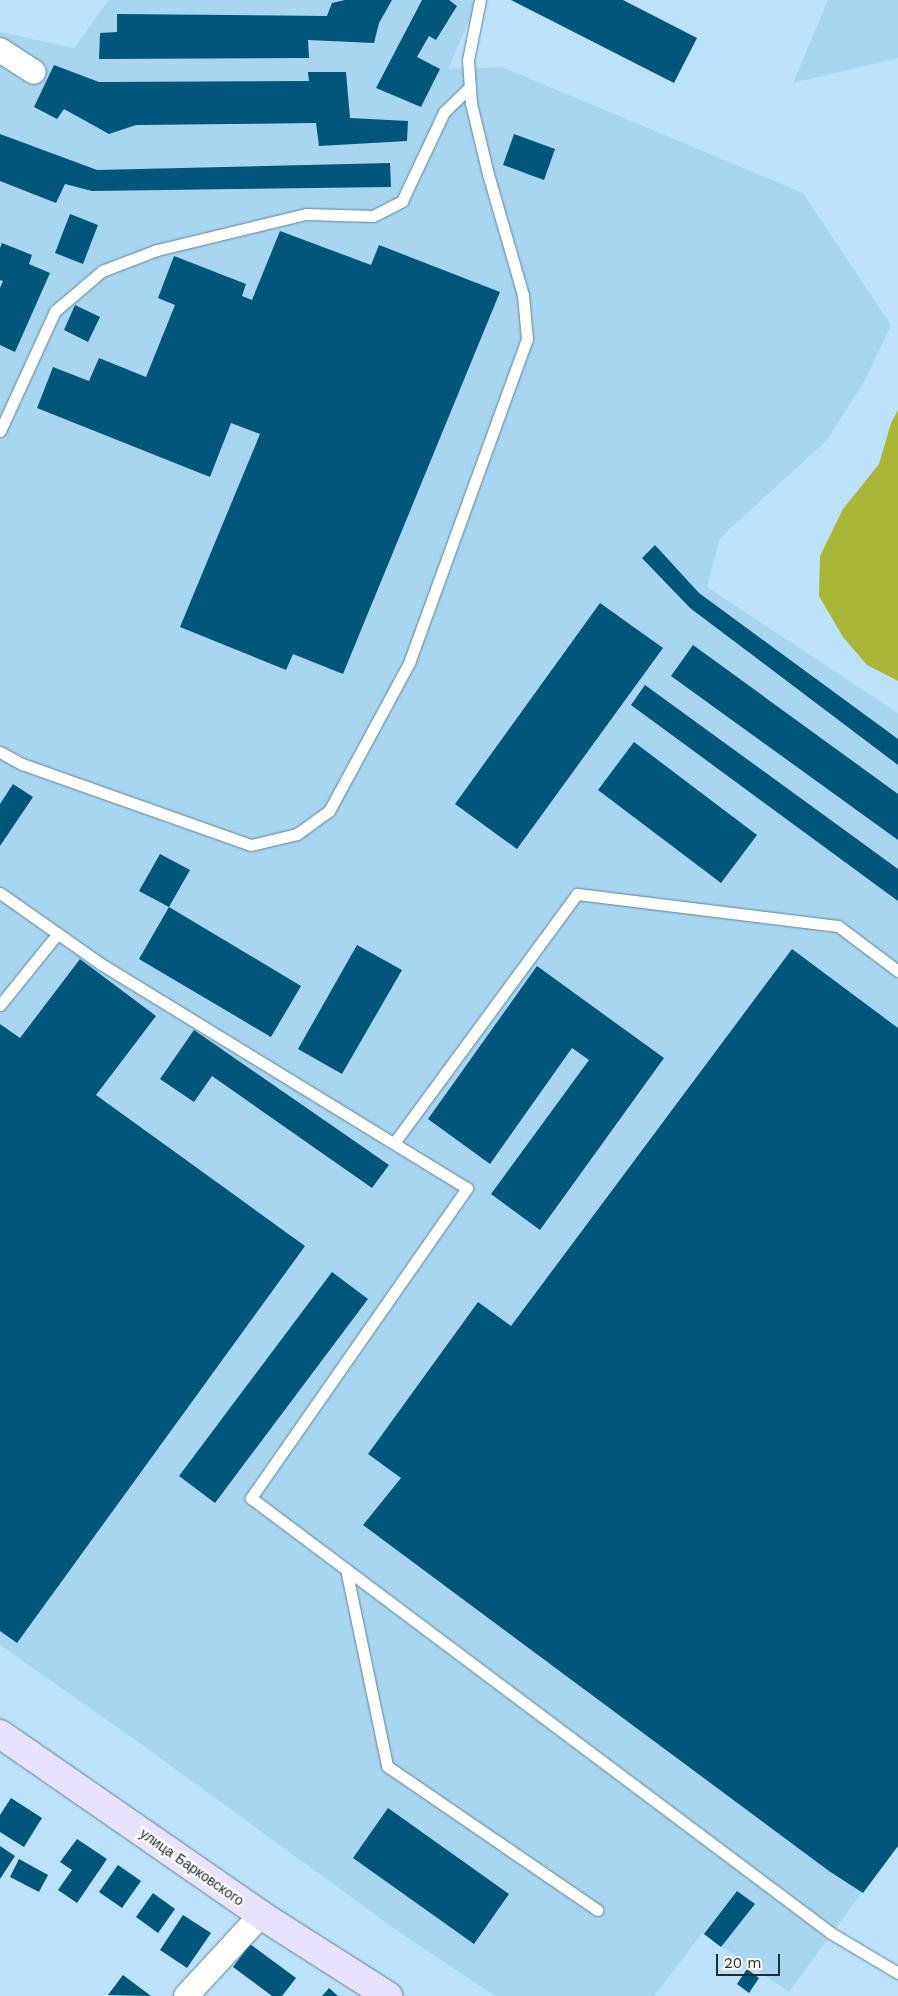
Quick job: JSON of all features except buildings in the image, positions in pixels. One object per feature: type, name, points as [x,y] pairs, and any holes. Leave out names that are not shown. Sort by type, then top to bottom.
[{"type":"street","points":[[0,50],[34,72]]},
{"type":"street","name":"улица Барковского","points":[[0,1734],[261,1915],[388,1996]]},
{"type":"street","points":[[186,1996],[261,1915]]},
{"type":"lane","points":[[0,752],[22,764],[251,845],[297,834],[329,811],[409,663],[527,339],[523,295],[488,174],[471,103],[468,60],[480,0]]},
{"type":"lane","points":[[0,430],[56,312],[102,271],[157,250],[306,214],[373,216],[402,201],[444,112],[470,87]]},
{"type":"lane","points":[[0,893],[101,964],[467,1188],[251,1498],[831,1933],[898,1973]]},
{"type":"lane","points":[[394,1143],[577,894],[838,926],[898,971]]},
{"type":"lane","points":[[0,1005],[58,933]]},
{"type":"lane","points":[[346,1569],[386,1766],[597,1910]]},
{"type":"shaded area","points":[[109,0],[478,0],[448,69],[502,67],[803,193],[891,325],[865,380],[827,440],[720,538],[707,587],[898,713],[898,1843],[789,1992],[702,1933],[654,1996],[495,1996],[402,1934],[141,1744],[0,1645],[0,32],[74,48]]},
{"type":"shaded area","points":[[828,0],[898,0],[898,58],[793,83]]},
{"type":"green space","points":[[898,410],[898,681],[867,665],[843,637],[819,596],[820,556],[843,509],[879,464],[891,423]]}]
